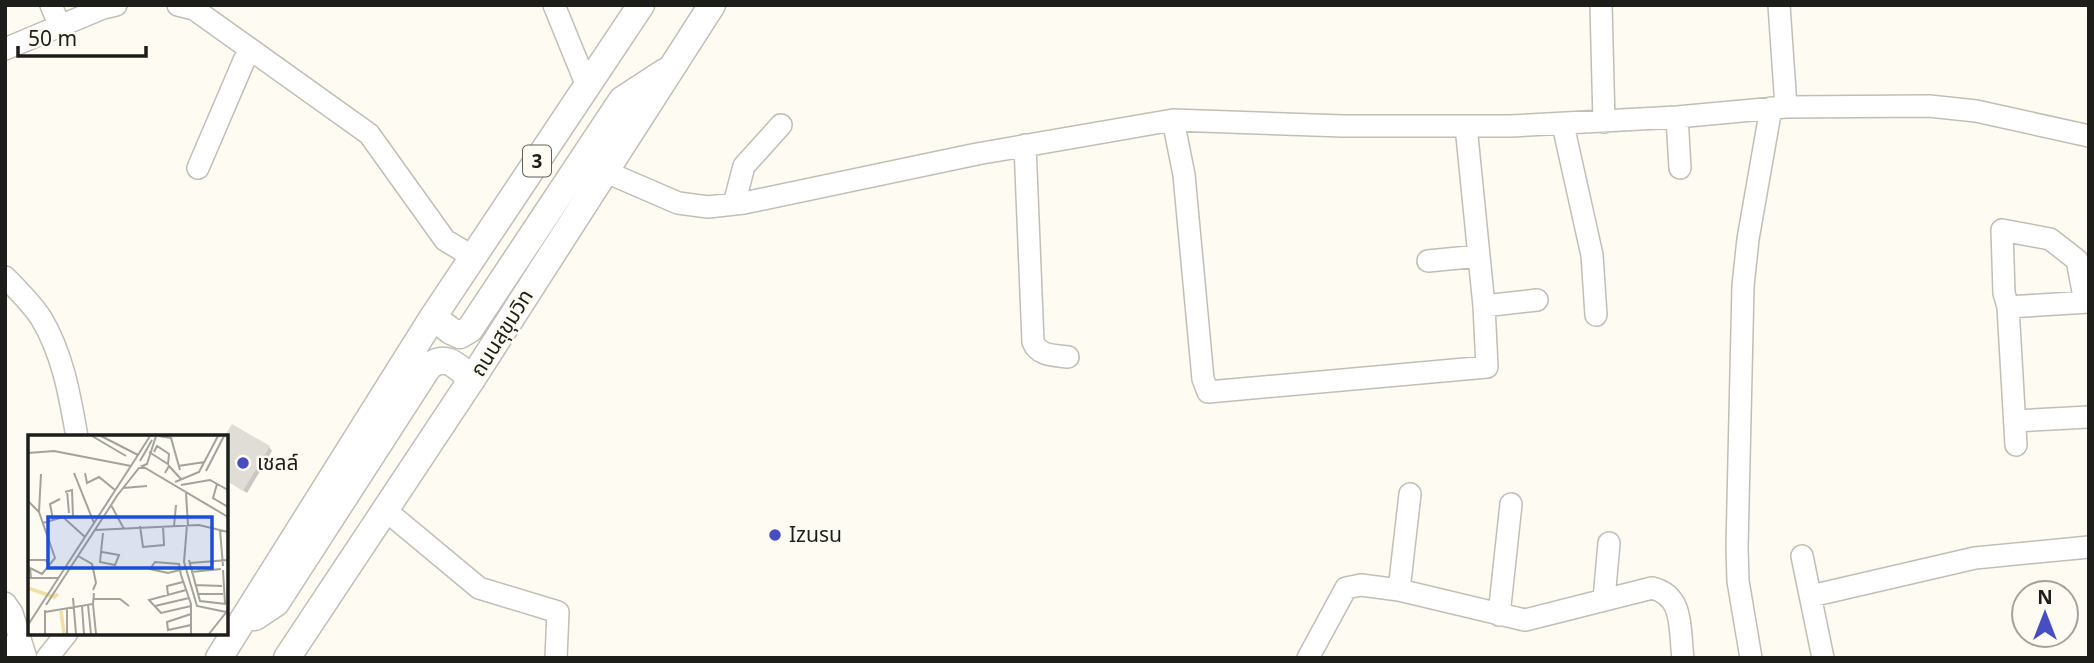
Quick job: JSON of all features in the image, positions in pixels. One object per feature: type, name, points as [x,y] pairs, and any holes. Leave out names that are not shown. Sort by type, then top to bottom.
[{"type":"main road","name":"3","points":[[219,658],[433,317],[641,5]]},
{"type":"main road","name":"ถนนสุขุมวิท","points":[[287,658],[472,379],[712,5]]},
{"type":"main road","points":[[433,317],[460,335],[470,330],[622,100],[675,65]]},
{"type":"main road","points":[[239,627],[276,603],[429,366],[439,360],[447,360],[472,379]]},
{"type":"street","points":[[51,5],[60,27]]},
{"type":"street","points":[[5,49],[116,5]]},
{"type":"street","points":[[178,5],[194,9],[369,134],[445,240],[473,257]]},
{"type":"street","points":[[554,5],[587,86]]},
{"type":"street","points":[[1601,5],[1604,122]]},
{"type":"street","points":[[1751,658],[1738,581],[1737,547],[1743,286],[1748,239],[1778,108],[1779,5]]},
{"type":"street","points":[[198,167],[249,49]]},
{"type":"street","points":[[604,171],[678,202],[708,207],[1026,145],[1173,120],[1343,126],[1563,125],[1778,108],[1929,106],[1976,111],[2089,136]]},
{"type":"street","points":[[1677,117],[1680,168]]},
{"type":"street","points":[[1173,120],[1184,175],[1203,379],[1208,392],[1487,367],[1484,306],[1466,126]]},
{"type":"street","points":[[734,204],[744,166],[781,125]]},
{"type":"street","points":[[1563,125],[1592,255],[1596,315]]},
{"type":"street","points":[[1026,145],[1033,342],[1036,349],[1043,354],[1068,357]]},
{"type":"street","points":[[2008,307],[2087,302],[2077,260],[2050,239],[2002,230],[2016,445]]},
{"type":"street","points":[[1428,261],[1479,256]]},
{"type":"street","points":[[5,276],[41,318],[57,351],[77,435]]},
{"type":"street","points":[[1484,306],[1537,300]]},
{"type":"street","points":[[2015,421],[2089,417]]},
{"type":"street","points":[[1399,590],[1410,494]]},
{"type":"street","points":[[1499,615],[1511,504]]},
{"type":"street","points":[[384,509],[479,588],[558,612],[556,658]]},
{"type":"street","points":[[1604,600],[1609,543]]},
{"type":"street","points":[[1811,596],[1975,558],[2089,547]]},
{"type":"street","points":[[1802,556],[1823,658]]},
{"type":"street","points":[[1308,658],[1346,588],[1361,585],[1399,590],[1525,620],[1652,589],[1666,592],[1676,604],[1683,658]]},
{"type":"street","points":[[5,603],[12,613],[26,658]]},
{"type":"street","points":[[47,658],[65,635]]},
{"type":"street","points":[[5,646],[9,658]]},
{"type":"building","name":"เชลล์","points":[[232,424],[270,446],[243,491],[228,481],[228,435],[225,435]]},
{"type":"place","name":"เชลล์","points":[[243,463]]},
{"type":"place","name":"Izusu","points":[[775,535]]}]
